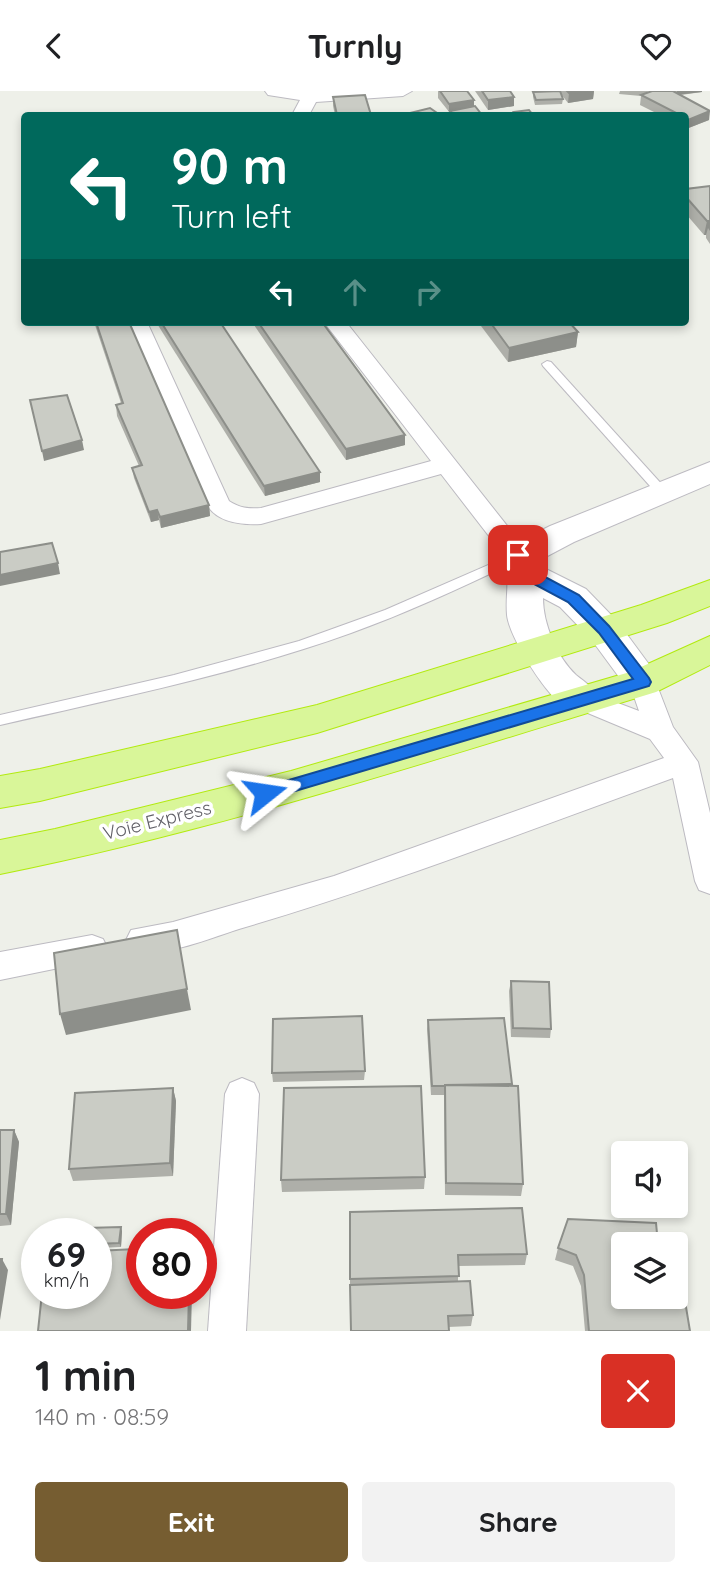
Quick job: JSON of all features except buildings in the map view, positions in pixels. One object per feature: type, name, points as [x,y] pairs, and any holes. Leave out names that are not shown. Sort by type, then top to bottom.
[{"type":"highway","points":[[0,792],[40,785],[317,719],[654,614],[710,592]]},
{"type":"highway","name":"Voie Express","points":[[0,857],[55,846],[291,787],[643,682],[710,649]]},
{"type":"street","points":[[274,91],[310,94],[403,91]]},
{"type":"street","points":[[302,112],[310,94]]},
{"type":"street","points":[[138,326],[219,505],[227,513],[239,517],[261,516],[444,465]]},
{"type":"street","points":[[338,326],[522,565],[573,598],[604,629],[643,682],[660,731],[684,762],[710,881]]},
{"type":"street","points":[[522,565],[662,492],[710,472]]},
{"type":"street","points":[[522,565],[525,617],[540,649],[561,683],[581,699],[660,731]]},
{"type":"street","points":[[0,966],[173,935],[337,888],[684,762]]},
{"type":"street","points":[[227,1331],[242,1094]]},
{"type":"lane","points":[[547,364],[662,492]]},
{"type":"lane","points":[[0,720],[206,672],[345,631],[522,565]]},
{"type":"route","points":[[265,793],[643,682],[604,629],[573,598],[526,574],[518,555]]}]
